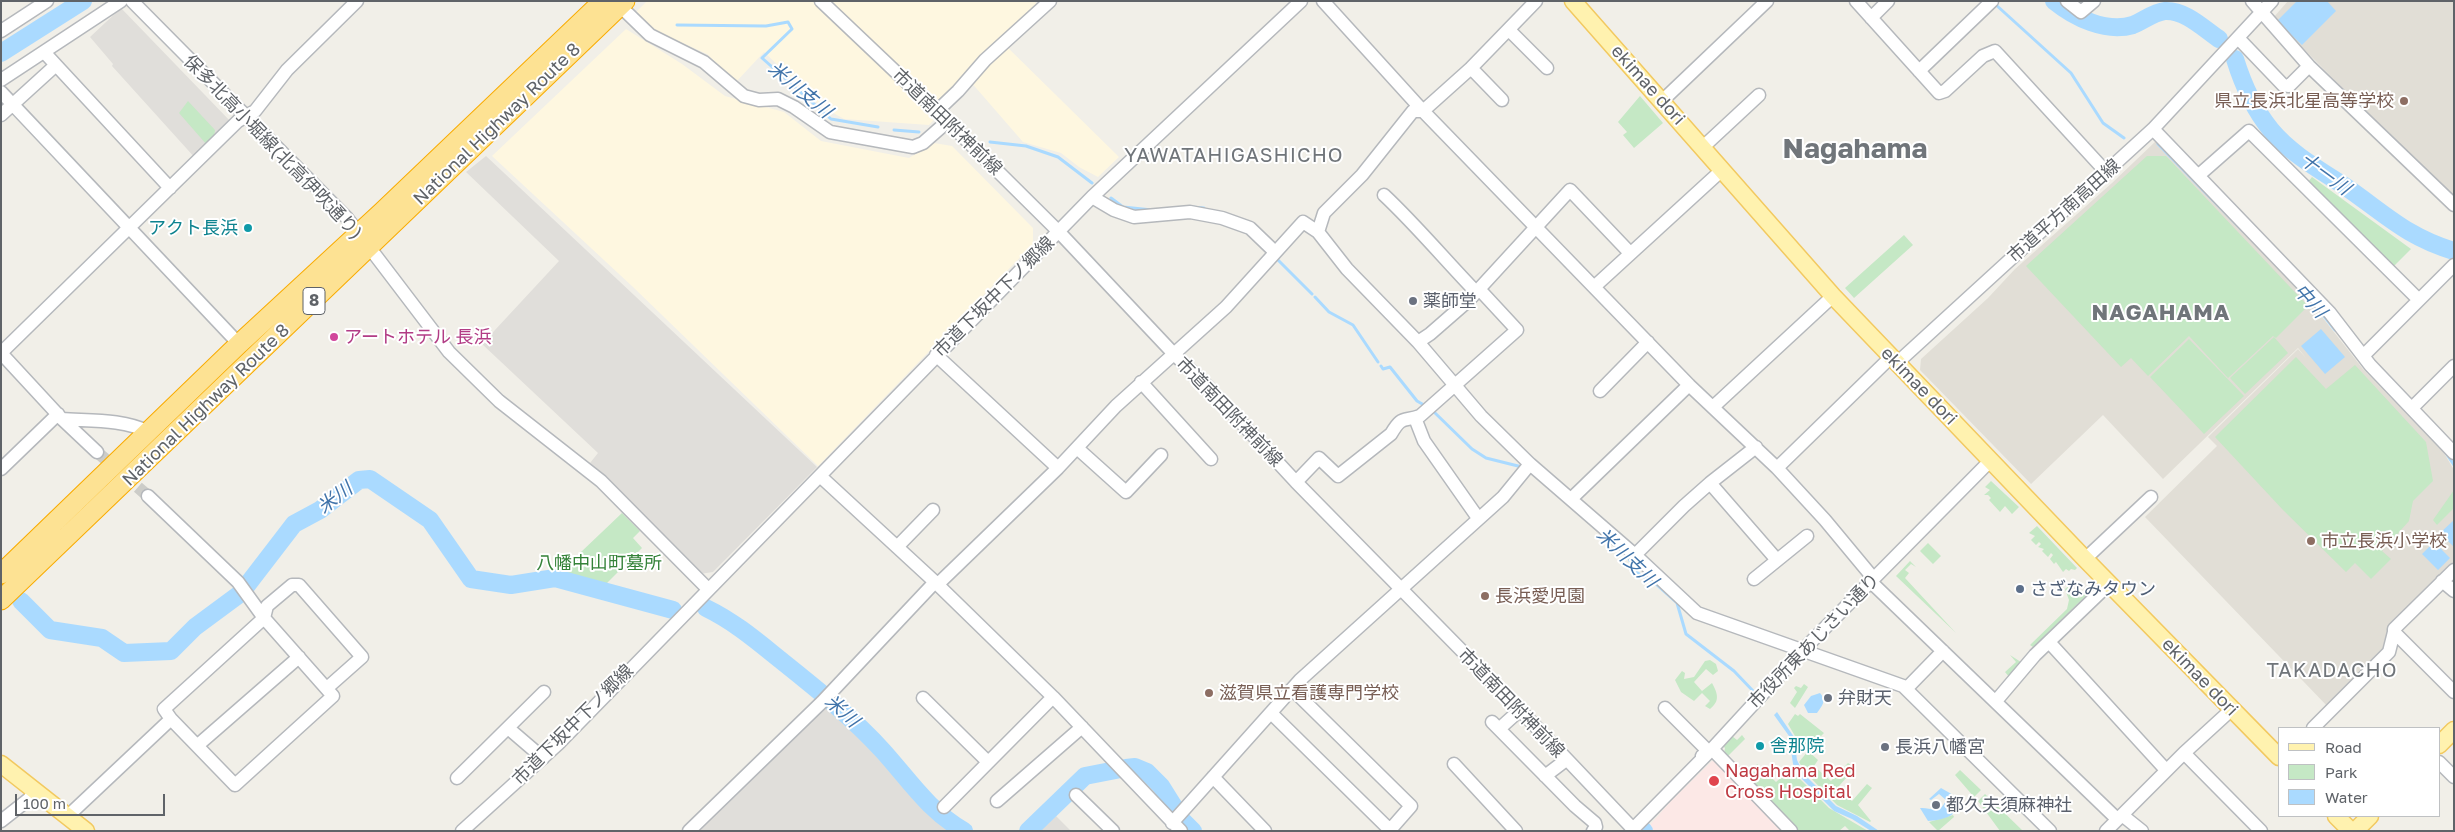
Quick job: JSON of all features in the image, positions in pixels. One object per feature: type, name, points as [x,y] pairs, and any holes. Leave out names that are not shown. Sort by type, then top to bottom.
[{"type":"highway","name":"National Highway Route 8","points":[[1,600],[364,241],[616,3]]},
{"type":"highway","name":"National Highway Route 8","points":[[1,574],[239,344],[364,241]]},
{"type":"main road","name":"ekimae dori","points":[[1573,1],[1833,296],[1990,461],[2278,756]]},
{"type":"main road","points":[[2440,744],[2454,730]]},
{"type":"main road","points":[[1,764],[69,815],[86,831]]},
{"type":"main road","points":[[2337,817],[2351,831]]},
{"type":"main road","points":[[2355,831],[2369,817]]},
{"type":"street","points":[[1,31],[47,1]]},
{"type":"street","points":[[1,80],[121,1]]},
{"type":"street","name":"保多北高小堀線(北高伊吹通り)","points":[[132,1],[347,218],[449,352],[499,401],[600,481],[708,589]]},
{"type":"street","points":[[97,452],[60,416],[1,353],[129,230],[238,121],[255,111],[287,70],[357,1]]},
{"type":"street","name":"市道南田附神前線","points":[[821,1],[948,121],[1059,232],[1173,353],[1209,388],[1296,482],[1629,823]]},
{"type":"street","points":[[937,111],[958,91],[985,60],[1050,1]]},
{"type":"street","name":"市道下坂中下ノ郷線","points":[[462,831],[543,758],[1092,198],[1301,1]]},
{"type":"street","points":[[1324,1],[1424,111],[1535,228],[1689,384],[1777,468],[1825,520],[1872,581],[1943,651],[2119,817],[2142,831]]},
{"type":"street","points":[[1318,232],[1324,213],[1362,175],[1413,111],[1424,111],[1471,68],[1536,1]]},
{"type":"street","points":[[1662,101],[1767,1]]},
{"type":"street","points":[[1856,1],[1936,91],[1941,93],[1983,56],[1995,51],[2107,173]]},
{"type":"street","points":[[1871,18],[1888,1]]},
{"type":"street","points":[[1920,71],[1992,1]]},
{"type":"street","points":[[2067,1],[2081,12],[2094,1]]},
{"type":"street","points":[[2252,1],[2309,66],[2454,205]]},
{"type":"street","name":"市道平方南高田線","points":[[1777,468],[1894,360],[2107,173],[2153,129],[2272,1]]},
{"type":"street","points":[[616,3],[650,36],[704,62],[744,96],[759,100],[778,99],[794,107],[830,132],[913,147],[923,143],[948,121]]},
{"type":"street","points":[[1509,30],[1547,68]]},
{"type":"street","points":[[2231,46],[2283,85],[2289,86],[2309,66]]},
{"type":"street","points":[[44,52],[170,188]]},
{"type":"street","points":[[1,115],[56,66]]},
{"type":"street","points":[[1471,68],[1502,100]]},
{"type":"street","points":[[1,92],[14,103],[129,230],[239,344]]},
{"type":"street","points":[[1703,147],[1759,95]]},
{"type":"street","points":[[2153,129],[2330,313],[2370,365],[2454,453]]},
{"type":"street","points":[[2199,175],[2249,131],[2419,300]]},
{"type":"street","points":[[1594,287],[1722,170]]},
{"type":"street","points":[[1418,342],[1430,334],[1478,291],[1570,190],[1630,253]]},
{"type":"street","points":[[1296,482],[1319,458],[1338,476],[1391,434],[1397,424],[1406,417],[1415,418],[1420,416],[1517,330],[1445,261],[1414,223],[1384,195]]},
{"type":"street","points":[[1092,198],[1114,210],[1134,217],[1190,212],[1222,218],[1250,228],[1275,252]]},
{"type":"street","points":[[689,831],[827,697],[936,583],[1058,468],[1141,382],[1226,307],[1303,222],[1318,232],[1346,269],[1418,342],[1481,416],[1530,464],[1635,555],[1697,613],[1903,686],[2050,831]]},
{"type":"street","points":[[2363,356],[2454,266]]},
{"type":"street","points":[[1713,406],[1833,296]]},
{"type":"street","points":[[1600,391],[1648,342]]},
{"type":"street","points":[[936,356],[1058,468]]},
{"type":"street","points":[[2413,408],[2454,366]]},
{"type":"street","points":[[1141,382],[1212,459]]},
{"type":"street","points":[[1571,500],[1689,384]]},
{"type":"street","points":[[1,470],[60,416],[107,421],[138,427],[149,432]]},
{"type":"street","points":[[1415,418],[1424,441],[1478,518]]},
{"type":"street","points":[[1635,555],[1710,483],[1756,447]]},
{"type":"street","points":[[1077,448],[1126,492],[1161,455]]},
{"type":"street","name":"市役所東あじさい通り","points":[[1629,823],[1710,750],[1803,650],[1990,461]]},
{"type":"street","points":[[820,476],[936,583],[1053,697],[1176,827],[1212,777],[1292,689],[1503,497],[1530,464]]},
{"type":"street","points":[[1710,483],[1777,560]]},
{"type":"street","points":[[148,496],[243,591],[264,618],[333,696],[235,785],[171,720],[164,709],[264,618],[267,606],[292,586],[299,584],[362,657],[327,688]]},
{"type":"street","points":[[2085,559],[2151,497]]},
{"type":"street","points":[[897,547],[934,510]]},
{"type":"street","points":[[1754,579],[1807,536]]},
{"type":"street","points":[[2314,727],[2389,652],[2394,629],[2454,570]]},
{"type":"street","points":[[2442,581],[2454,591]]},
{"type":"street","points":[[1996,701],[2049,642],[2110,584]]},
{"type":"street","points":[[2394,632],[2454,692]]},
{"type":"street","points":[[2049,642],[2166,770]]},
{"type":"street","points":[[1906,689],[1943,651]]},
{"type":"street","points":[[198,746],[299,657]]},
{"type":"street","points":[[1271,713],[1390,830],[1398,826],[1411,806],[1292,689]]},
{"type":"street","points":[[457,778],[544,692]]},
{"type":"street","points":[[944,807],[1053,697]]},
{"type":"street","points":[[923,698],[988,762]]},
{"type":"street","points":[[1665,708],[1791,831]]},
{"type":"street","points":[[1520,710],[1496,726],[1595,823],[1596,826],[1593,831]]},
{"type":"street","points":[[2106,831],[2166,770],[2232,710]]},
{"type":"street","points":[[69,815],[171,720]]},
{"type":"street","points":[[997,801],[1082,727]]},
{"type":"street","points":[[508,728],[543,758]]},
{"type":"street","points":[[1629,823],[1629,816],[1641,812],[1677,775],[1710,750]]},
{"type":"street","points":[[2184,753],[2261,831]]},
{"type":"street","points":[[1545,776],[1566,760]]},
{"type":"street","points":[[2440,763],[2454,777]]},
{"type":"street","points":[[1454,764],[1516,831]]},
{"type":"street","points":[[1212,777],[1266,831]]},
{"type":"street","points":[[1,820],[29,799],[35,790]]},
{"type":"street","points":[[1076,795],[1113,831]]},
{"type":"shaded area","points":[[647,1],[1034,1],[1039,6],[1000,40],[1119,157],[1098,177],[1079,167],[1061,153],[1023,142],[970,81],[929,125],[844,119],[821,106],[764,52],[736,82],[707,54],[651,29],[635,13]]},
{"type":"shaded area","name":"県立長浜北星高等学校","points":[[2288,1],[2454,1],[2454,197],[2403,149],[2273,18]]},
{"type":"shaded area","points":[[121,8],[232,123],[196,159],[112,66],[113,64],[90,37]]},
{"type":"shaded area","points":[[626,29],[682,64],[725,96],[784,112],[821,141],[909,158],[934,143],[952,146],[1033,228],[1033,244],[818,466],[633,287],[492,156]]},
{"type":"shaded area","points":[[2157,140],[2319,313],[2363,369],[2444,453],[2454,470],[2454,566],[2391,628],[2386,651],[2329,708],[2145,517],[2217,446],[2208,437],[2298,349],[2306,358],[2298,348],[2163,479],[2103,415],[2031,484],[1920,370],[1921,359],[1988,298],[2015,269],[2112,183]]},
{"type":"shaded area","points":[[486,156],[817,467],[713,572],[700,574],[590,463],[598,453],[482,344],[559,261],[466,172]]},
{"type":"shaded area","points":[[826,703],[862,735],[933,819],[950,831],[699,831]]},
{"type":"shaded area","name":"Nagahama Red Cross Hospital","points":[[1712,761],[1718,761],[1784,831],[1651,831],[1648,827],[1671,801]]},
{"type":"shaded area","points":[[1056,816],[1071,831],[1040,831]]},
{"type":"green space","points":[[1640,96],[1663,123],[1634,148],[1623,135],[1627,132],[1618,122]]},
{"type":"green space","points":[[188,101],[215,130],[214,138],[207,145],[179,113]]},
{"type":"green space","points":[[2147,156],[2166,156],[2308,306],[2276,338],[2273,336],[2228,378],[2189,336],[2148,376],[2131,358],[2121,367],[2026,266]]},
{"type":"green space","points":[[2312,177],[2411,249],[2394,266],[2308,182]]},
{"type":"green space","points":[[1904,235],[1913,245],[1854,298],[1845,288]]},
{"type":"green space","points":[[2274,337],[2288,353],[2245,394],[2230,378]]},
{"type":"green space","points":[[2189,339],[2244,396],[2204,434],[2150,377]]},
{"type":"green space","points":[[2296,357],[2326,389],[2355,365],[2426,442],[2433,481],[2413,501],[2409,521],[2382,551],[2391,559],[2371,579],[2355,563],[2346,572],[2283,510],[2215,437]]},
{"type":"green space","points":[[1991,481],[2019,507],[2012,514],[2005,506],[2000,512],[1989,500],[1991,498],[1988,495],[1984,495],[1990,490],[1985,487]]},
{"type":"green space","points":[[2454,490],[2454,508],[2437,525],[2433,520]]},
{"type":"green space","name":"八幡中山町墓所","points":[[622,513],[640,531],[633,538],[642,548],[605,585],[560,572]]},
{"type":"green space","points":[[2037,526],[2077,568],[2075,570],[2071,569],[2069,571],[2066,569],[2063,572],[2056,562],[2054,564],[2050,559],[2053,555],[2051,553],[2048,557],[2042,551],[2044,549],[2038,547],[2041,544],[2039,542],[2036,545],[2031,540],[2035,536],[2029,533]]},
{"type":"green space","points":[[1928,543],[1941,556],[1933,564],[1920,551]]},
{"type":"green space","points":[[1910,561],[1916,567],[1911,564],[1905,570],[1909,573],[1905,578],[1956,633],[1896,576]]},
{"type":"green space","points":[[2091,582],[2095,587],[2033,647],[2030,645],[2067,609],[2069,600],[2065,589],[2069,586],[2080,598]]},
{"type":"green space","points":[[2010,655],[2024,664],[2010,678],[2005,672],[2016,662]]},
{"type":"green space","points":[[1710,660],[1716,664],[1718,671],[1713,675],[1706,669],[1694,682],[1702,691],[1712,683],[1716,691],[1717,700],[1710,709],[1705,706],[1710,701],[1702,693],[1694,701],[1681,692],[1675,680],[1682,671],[1685,673],[1684,679],[1694,677],[1705,661]]},
{"type":"green space","points":[[1804,684],[1808,687],[1795,708],[1790,703],[1797,692],[1794,688],[1796,686],[1801,688]]},
{"type":"green space","points":[[1795,714],[1798,716],[1800,714],[1824,733],[1817,740],[1796,749],[1795,736],[1788,724]]},
{"type":"green space","points":[[1742,735],[1745,739],[1727,757],[1723,746],[1732,736],[1737,740]]},
{"type":"green space","points":[[1808,751],[1818,760],[1814,766],[1831,781],[1848,763],[1855,768],[1839,786],[1840,791],[1852,801],[1867,784],[1872,788],[1858,805],[1870,822],[1837,805],[1805,772],[1799,762]]},
{"type":"green space","points":[[1757,764],[1776,782],[1793,767],[1800,779],[1829,808],[1868,831],[1850,831],[1845,826],[1839,831],[1797,831],[1748,778],[1757,770],[1755,768]]},
{"type":"green space","points":[[1960,770],[1981,790],[1974,797],[1955,775]]},
{"type":"green space","points":[[1985,794],[2023,831],[2000,831],[1978,801]]},
{"type":"green space","points":[[1953,815],[1954,817],[1938,831],[1929,822]]},
{"type":"water","points":[[2297,1],[2327,1],[2336,11],[2302,45],[2277,21]]},
{"type":"water","points":[[2321,329],[2345,357],[2325,374],[2301,346]]},
{"type":"water","points":[[2454,520],[2454,547],[2440,533]]},
{"type":"water","points":[[2434,542],[2450,558],[2438,570],[2422,554]]},
{"type":"water","points":[[1820,693],[1823,699],[1822,706],[1817,713],[1808,713],[1804,705],[1811,696]]},
{"type":"water","points":[[1777,712],[1794,737],[1797,760],[1804,774],[1836,806],[1857,816],[1879,831],[1871,831],[1852,819],[1834,811],[1801,778],[1793,764],[1789,736],[1774,715]]},
{"type":"water","points":[[1941,788],[1955,796],[1960,802],[1959,807],[1948,817],[1928,821],[1920,808],[1938,809],[1944,805],[1946,800],[1939,794],[1931,800],[1929,799]]},
{"type":"waterway","points":[[1,53],[83,1]]},
{"type":"waterway","name":"十一川","points":[[2054,1],[2081,18],[2112,27],[2133,25],[2157,13],[2172,11],[2194,20],[2219,39]]},
{"type":"waterway","name":"中川","points":[[1995,4],[2071,73],[2103,123],[2124,138]]},
{"type":"waterway","name":"米川支川","points":[[677,25],[766,26],[788,22],[792,29],[762,58],[831,119],[878,127]]},
{"type":"waterway","name":"十一川","points":[[2235,59],[2254,105],[2271,130],[2287,146],[2408,231],[2422,239],[2454,251]]},
{"type":"waterway","name":"米川支川","points":[[894,130],[919,132]]},
{"type":"waterway","name":"米川支川","points":[[990,142],[1026,146],[1058,157],[1092,183]]},
{"type":"waterway","name":"中川","points":[[2158,144],[2243,231]]},
{"type":"waterway","name":"米川支川","points":[[1111,198],[1123,207],[1152,210]]},
{"type":"waterway","name":"米川支川","points":[[1190,207],[1204,208]]},
{"type":"waterway","name":"米川支川","points":[[1275,257],[1312,294]]},
{"type":"waterway","name":"米川支川","points":[[1315,297],[1329,312],[1353,325],[1378,362]]},
{"type":"waterway","name":"中川","points":[[2320,311],[2335,330]]},
{"type":"waterway","name":"米川支川","points":[[1381,366],[1383,369],[1390,367],[1417,401],[1424,405]]},
{"type":"waterway","name":"米川支川","points":[[1432,410],[1472,449],[1486,458],[1522,467]]},
{"type":"waterway","name":"中川","points":[[2446,453],[2454,465]]},
{"type":"waterway","name":"米川","points":[[21,601],[50,630],[102,638],[124,653],[171,651],[195,627],[241,593],[294,524],[320,510],[359,480],[370,479],[430,520],[471,579],[511,585],[555,578],[673,610]]},
{"type":"waterway","name":"米川支川","points":[[1627,555],[1636,572],[1657,585],[1677,603],[1686,634],[1734,671],[1755,693]]},
{"type":"waterway","name":"米川","points":[[706,608],[746,633],[835,705],[872,739],[940,814],[964,831]]},
{"type":"waterway","name":"米川","points":[[1028,831],[1085,776],[1126,768],[1135,767],[1147,772],[1161,786],[1176,810]]},
{"type":"waterway","name":"米川","points":[[1182,820],[1193,831]]},
{"type":"tunnel","points":[[97,452],[148,496]]},
{"type":"place","name":"県立長浜北星高等学校","points":[[2404,101]]},
{"type":"place","name":"アクト長浜","points":[[248,228]]},
{"type":"place","name":"薬師堂","points":[[1413,301]]},
{"type":"place","name":"アートホテル 長浜","points":[[334,337]]},
{"type":"place","name":"市立長浜小学校","points":[[2311,541]]},
{"type":"place","name":"さざなみタウン","points":[[2020,589]]},
{"type":"place","name":"長浜愛児園","points":[[1485,596]]},
{"type":"place","name":"滋賀県立看護専門学校","points":[[1209,693]]},
{"type":"place","name":"弁財天","points":[[1828,698]]},
{"type":"place","name":"舎那院","points":[[1760,746]]},
{"type":"place","name":"長浜八幡宮","points":[[1885,747]]},
{"type":"place","name":"Nagahama Red Cross Hospital","points":[[1714,781]]},
{"type":"place","name":"都久夫須麻神社","points":[[1936,805]]},
{"type":"district","name":"Nagahama","points":[[1855,149]]},
{"type":"district","name":"YAWATAHIGASHICHO","points":[[1234,156]]},
{"type":"district","name":"NAGAHAMA","points":[[2161,313]]},
{"type":"district","name":"TAKADACHO","points":[[2332,671]]}]
